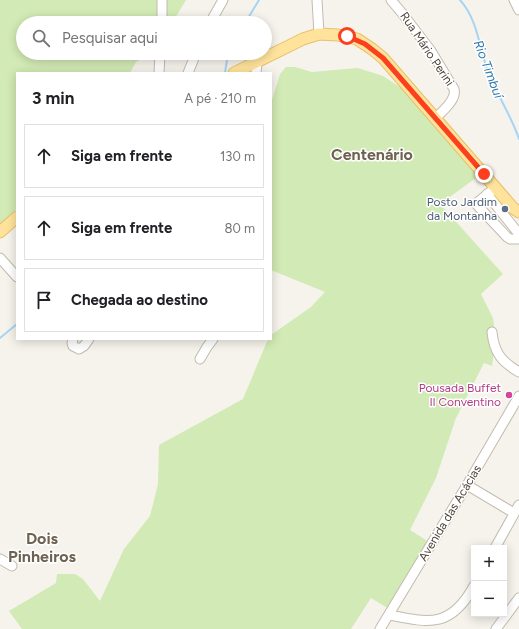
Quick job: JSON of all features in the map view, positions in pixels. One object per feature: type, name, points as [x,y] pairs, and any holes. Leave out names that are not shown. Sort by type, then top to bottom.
[{"type":"main road","points":[[272,59],[303,39],[319,34],[347,36],[372,48],[383,58],[435,119],[491,191],[517,212]]},
{"type":"main road","points":[[239,72],[257,68],[270,60]]},
{"type":"main road","points":[[0,232],[16,218]]},
{"type":"street","points":[[162,0],[162,16]]},
{"type":"street","points":[[214,16],[223,0]]},
{"type":"street","points":[[317,0],[319,34]]},
{"type":"street","name":"Rua Mário Perini","points":[[391,0],[431,51],[454,89],[455,93],[453,99],[435,119]]},
{"type":"street","points":[[514,0],[519,10]]},
{"type":"street","points":[[159,72],[160,60]]},
{"type":"street","points":[[188,72],[193,60]]},
{"type":"street","points":[[519,234],[515,223],[491,191],[478,202],[477,205],[507,238],[519,239]]},
{"type":"street","points":[[496,227],[515,223]]},
{"type":"street","points":[[0,258],[16,276]]},
{"type":"street","points":[[492,332],[492,339],[498,355],[508,365],[519,372]]},
{"type":"street","points":[[73,340],[73,346],[79,349],[84,346],[88,340]]},
{"type":"street","points":[[200,359],[206,347],[212,340]]},
{"type":"street","name":"Avenida das Acácias","points":[[380,629],[519,396]]},
{"type":"street","points":[[467,485],[514,513]]},
{"type":"street","points":[[497,545],[519,505]]},
{"type":"street","points":[[0,559],[12,566]]},
{"type":"street","points":[[388,615],[416,620],[431,621],[443,619],[453,614],[471,590]]},
{"type":"street","points":[[496,629],[519,598]]},
{"type":"green space","points":[[0,0],[186,0],[176,16],[16,16],[16,60],[139,60],[136,62],[131,72],[16,72],[16,210],[0,224]]},
{"type":"green space","points":[[286,67],[295,67],[312,72],[358,68],[383,76],[412,95],[480,175],[440,204],[503,274],[481,294],[493,318],[496,338],[492,366],[484,363],[456,418],[436,478],[410,530],[429,542],[389,609],[371,598],[351,629],[22,629],[9,611],[56,583],[57,574],[75,574],[83,579],[100,601],[124,549],[150,516],[158,484],[159,445],[243,399],[268,340],[272,340],[272,334],[311,307],[325,292],[272,270],[272,100],[280,74]]},
{"type":"waterway","name":"Rio Timbuí","points":[[249,16],[259,0]]},
{"type":"waterway","name":"Rio Timbuí","points":[[460,0],[471,16],[488,72],[519,139]]},
{"type":"waterway","name":"Rio Timbuí","points":[[225,72],[227,60]]},
{"type":"waterway","name":"Rio Timbuí","points":[[0,338],[16,325]]},
{"type":"place","name":"Posto Jardim da Montanha","points":[[505,209]]},
{"type":"place","name":"Pousada Buffet Il Conventino","points":[[509,395]]},
{"type":"district","name":"Centenário","points":[[372,154]]},
{"type":"district","name":"Dois Pinheiros","points":[[42,547]]},
{"type":"route","points":[[347,36],[372,48],[383,58],[484,174]]}]
